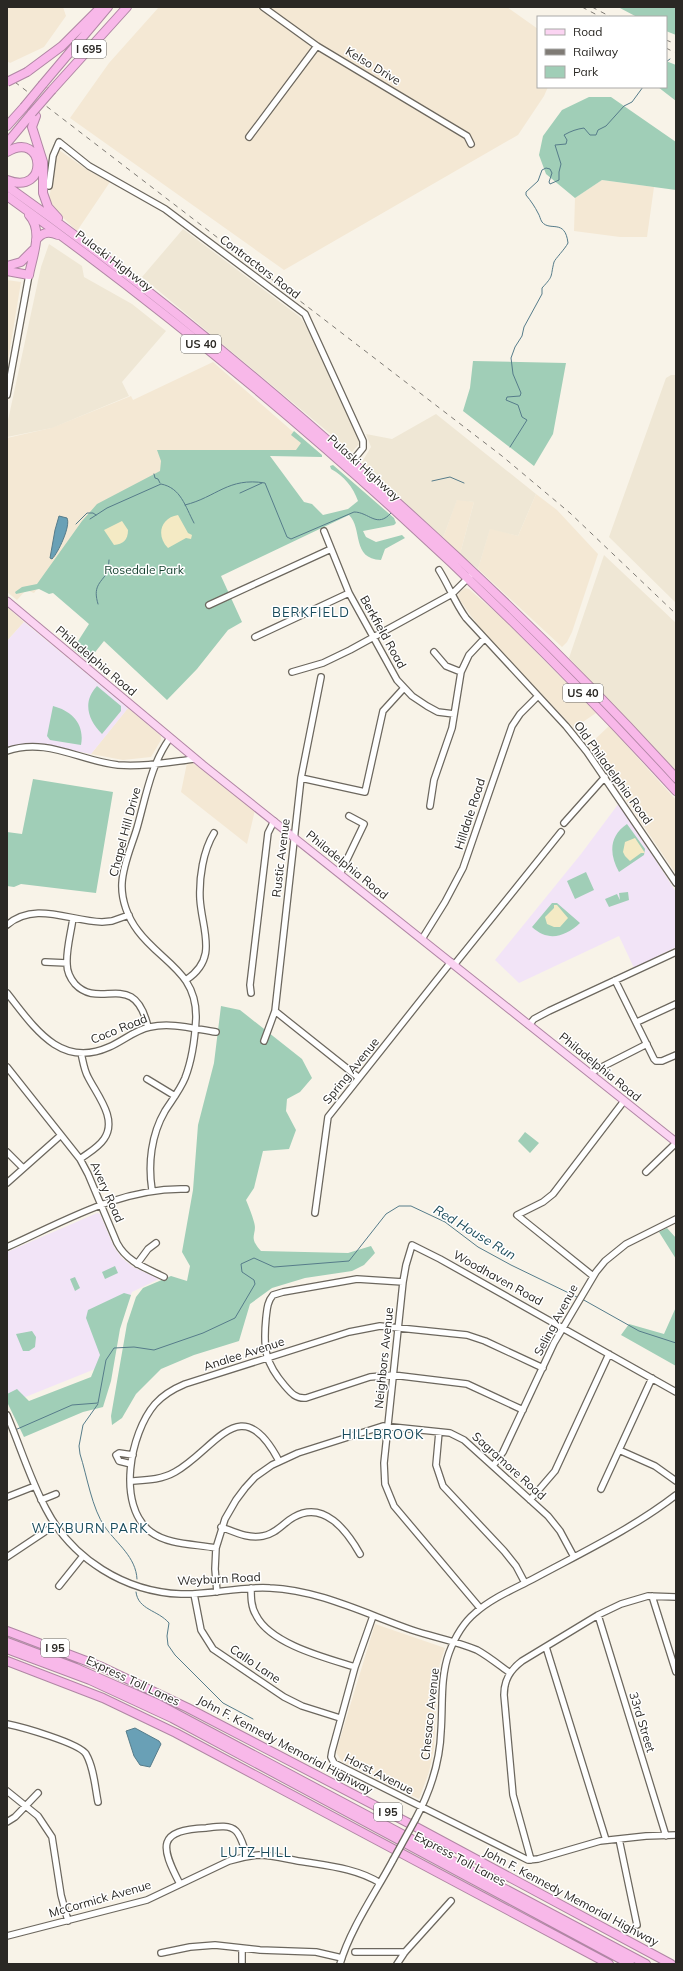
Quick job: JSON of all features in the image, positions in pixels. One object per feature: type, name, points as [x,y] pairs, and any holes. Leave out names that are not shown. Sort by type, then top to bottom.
[{"type":"highway","points":[[7,82],[27,72],[62,46],[101,7]]},
{"type":"highway","name":"I 695","points":[[7,126],[108,7]]},
{"type":"highway","name":"I 695","points":[[34,115],[52,91],[127,7]]},
{"type":"highway","points":[[7,143],[34,115]]},
{"type":"highway","points":[[34,115],[32,127],[43,162],[42,185],[44,198],[54,214],[76,236]]},
{"type":"highway","points":[[7,152],[20,147],[30,150],[36,155],[38,167],[35,176],[26,182],[16,183],[7,180]]},
{"type":"highway","name":"Pulaski Highway","points":[[7,186],[76,236],[233,360],[349,465],[474,573],[589,686],[676,778]]},
{"type":"highway","name":"Pulaski Highway","points":[[7,196],[64,237],[161,312],[349,465],[563,672],[676,791]]},
{"type":"highway","points":[[19,205],[37,226],[30,273]]},
{"type":"highway","points":[[7,266],[21,262],[40,235],[51,232],[64,237]]},
{"type":"highway","points":[[7,266],[30,273]]},
{"type":"highway","points":[[7,271],[30,273]]},
{"type":"highway","name":"John F. Kennedy Memorial Highway","points":[[7,1631],[95,1665],[188,1708],[396,1816],[671,1964]]},
{"type":"highway","name":"Express Toll Lanes","points":[[7,1642],[83,1671],[158,1704],[646,1964]]},
{"type":"highway","name":"Express Toll Lanes","points":[[7,1649],[90,1680],[172,1718],[630,1964]]},
{"type":"highway","name":"I 95","points":[[7,1661],[103,1698],[176,1733],[609,1964]]},
{"type":"highway","name":"Express Toll Lanes","points":[[620,1958],[633,1964]]},
{"type":"main road","name":"Philadelphia Road","points":[[7,601],[195,759],[676,1142]]},
{"type":"street","name":"Kelso Drive","points":[[263,7],[317,46],[467,136],[471,144]]},
{"type":"street","points":[[249,137],[317,46]]},
{"type":"street","name":"Contractors Road","points":[[48,186],[53,156],[59,142],[89,166],[165,209],[305,314],[363,441],[364,448],[349,465]]},
{"type":"street","points":[[7,396],[30,273]]},
{"type":"street","name":"Berkfield Road","points":[[324,531],[349,593],[397,680],[412,696],[433,710],[454,714]]},
{"type":"street","points":[[209,605],[331,549]]},
{"type":"street","name":"Old Philadelphia Road","points":[[439,570],[451,588],[452,594],[466,618],[566,726],[605,777],[676,883]]},
{"type":"street","points":[[292,672],[323,663],[452,594],[474,573]]},
{"type":"street","points":[[255,637],[349,593]]},
{"type":"street","points":[[430,806],[434,780],[450,736],[461,672],[469,655],[484,639]]},
{"type":"street","points":[[434,652],[446,666],[461,672]]},
{"type":"street","name":"Rustic Avenue","points":[[264,1041],[275,1011],[301,778],[321,677]]},
{"type":"street","points":[[301,778],[364,792],[383,711],[404,688]]},
{"type":"street","name":"Hilldale Road","points":[[422,939],[445,902],[463,868],[512,726],[520,714],[538,696]]},
{"type":"street","name":"Chapel Hill Drive","points":[[152,1190],[150,1164],[154,1137],[164,1112],[185,1078],[188,1069],[195,1029],[195,1006],[186,980],[174,966],[143,938],[129,915],[123,898],[124,874],[156,764],[160,752],[170,738]]},
{"type":"street","points":[[7,751],[21,747],[41,746],[117,765],[156,764],[195,759]]},
{"type":"street","points":[[564,823],[605,777]]},
{"type":"street","points":[[340,874],[364,824],[349,816]]},
{"type":"street","points":[[251,993],[250,985],[268,833],[274,821]]},
{"type":"street","name":"Spring Avenue","points":[[315,1213],[330,1115],[561,832]]},
{"type":"street","points":[[186,980],[200,969],[204,961],[205,932],[200,892],[207,847],[214,833]]},
{"type":"street","points":[[7,925],[19,917],[32,913],[107,922],[129,915]]},
{"type":"street","points":[[73,918],[67,963],[70,976],[80,989],[92,994],[123,994],[135,999],[145,1012],[148,1027]]},
{"type":"street","points":[[529,1024],[538,1016],[676,952]]},
{"type":"street","points":[[45,962],[67,963]]},
{"type":"street","points":[[615,980],[656,1061],[662,1061],[676,1055]]},
{"type":"street","name":"Coco Road","points":[[7,993],[51,1043],[66,1050],[81,1053],[94,1052],[108,1048],[148,1027],[164,1025],[216,1032]]},
{"type":"street","points":[[7,1004],[12,999]]},
{"type":"street","points":[[637,1022],[676,1004]]},
{"type":"street","points":[[275,1011],[359,1078]]},
{"type":"street","points":[[591,1074],[594,1070],[647,1044]]},
{"type":"street","points":[[80,1159],[102,1142],[108,1130],[106,1111],[87,1074],[81,1053]]},
{"type":"street","name":"Avery Road","points":[[7,1067],[80,1159],[119,1247],[127,1257],[164,1277]]},
{"type":"street","points":[[147,1079],[174,1096]]},
{"type":"street","points":[[593,1276],[517,1216],[543,1202],[553,1194],[624,1101]]},
{"type":"street","points":[[7,1183],[61,1135]]},
{"type":"street","points":[[646,1172],[676,1142]]},
{"type":"street","points":[[7,1152],[23,1168]]},
{"type":"street","points":[[7,1247],[121,1197],[152,1190],[186,1190]]},
{"type":"street","name":"Seling Avenue","points":[[493,1466],[503,1452],[524,1410],[562,1328],[593,1276],[605,1261],[623,1246],[676,1219]]},
{"type":"street","points":[[138,1264],[148,1249],[156,1243]]},
{"type":"street","name":"Neighbors Avenue","points":[[412,1245],[403,1282],[393,1375],[383,1470],[386,1490],[390,1501],[480,1608]]},
{"type":"street","name":"Woodhaven Road","points":[[412,1245],[676,1392]]},
{"type":"street","points":[[403,1282],[358,1279],[283,1292],[273,1296],[268,1305],[264,1336],[267,1358],[276,1376],[291,1393],[300,1398],[306,1398],[370,1377],[393,1375],[466,1384],[524,1410]]},
{"type":"street","name":"Analee Avenue","points":[[216,1548],[164,1539],[151,1532],[141,1522],[134,1510],[131,1481],[131,1464],[133,1455],[139,1435],[149,1413],[168,1393],[185,1384],[267,1358],[363,1328],[380,1326],[462,1334],[476,1338],[543,1368]]},
{"type":"street","points":[[530,1500],[555,1470],[609,1354]]},
{"type":"street","points":[[601,1489],[652,1378]]},
{"type":"street","name":"Weyburn Road","points":[[7,1415],[41,1500],[55,1524],[84,1556],[104,1571],[137,1586],[164,1592],[194,1594],[251,1588],[278,1588],[304,1592],[480,1652],[510,1672]]},
{"type":"street","name":"Sagramore Road","points":[[217,1592],[215,1569],[216,1548],[221,1527],[232,1506],[245,1488],[260,1473],[279,1461],[383,1426],[450,1433],[461,1438],[530,1500],[557,1527],[574,1556]]},
{"type":"street","points":[[131,1481],[153,1480],[169,1476],[186,1466],[224,1432],[236,1427],[251,1428],[261,1435],[279,1461]]},
{"type":"street","points":[[439,1432],[436,1465],[443,1486],[504,1551],[516,1566],[525,1583]]},
{"type":"street","points":[[619,1450],[654,1466],[676,1481]]},
{"type":"street","points":[[131,1464],[119,1461],[116,1455],[119,1453],[133,1455]]},
{"type":"street","points":[[7,1497],[36,1486]]},
{"type":"street","points":[[41,1500],[56,1494]]},
{"type":"street","name":"Chesaco Avenue","points":[[340,1964],[380,1883],[422,1808],[434,1774],[439,1751],[444,1678],[453,1643],[465,1624],[480,1608],[634,1524],[676,1495]]},
{"type":"street","points":[[221,1527],[242,1535],[262,1536],[272,1533],[297,1515],[310,1512],[320,1513],[340,1525],[360,1554]]},
{"type":"street","points":[[7,1557],[55,1524]]},
{"type":"street","points":[[58,1586],[84,1556]]},
{"type":"street","points":[[251,1588],[255,1614],[266,1628],[302,1650],[354,1667]]},
{"type":"street","name":"Callo Lane","points":[[194,1594],[201,1630],[214,1649],[284,1697],[302,1706],[340,1718]]},
{"type":"street","points":[[676,1597],[652,1596],[621,1604],[598,1615],[522,1661],[510,1672],[504,1691],[512,1791],[531,1860],[606,1840],[676,1835]]},
{"type":"street","points":[[652,1596],[676,1672]]},
{"type":"street","name":"33rd Street","points":[[598,1615],[666,1836]]},
{"type":"street","name":"Horst Avenue","points":[[373,1616],[354,1667],[340,1718],[331,1754],[334,1764],[520,1857],[531,1860]]},
{"type":"street","points":[[546,1646],[606,1840]]},
{"type":"street","points":[[7,1724],[68,1743],[81,1749],[86,1755],[89,1763],[98,1802]]},
{"type":"street","points":[[7,1791],[44,1823],[52,1837],[61,1895],[68,1920]]},
{"type":"street","points":[[7,1822],[15,1817],[38,1793]]},
{"type":"street","points":[[180,1884],[168,1861],[166,1850],[169,1840],[180,1830],[221,1827],[231,1828],[239,1834],[247,1856]]},
{"type":"street","points":[[619,1839],[637,1925]]},
{"type":"street","name":"McCormick Avenue","points":[[7,1936],[147,1900],[229,1861],[247,1856],[261,1855],[327,1866],[355,1873],[380,1883]]},
{"type":"street","points":[[397,1964],[404,1952],[451,1901]]},
{"type":"street","points":[[161,1953],[207,1945],[316,1952],[331,1954],[342,1958]]},
{"type":"street","points":[[242,1948],[242,1964]]},
{"type":"street","points":[[355,1952],[404,1952]]},
{"type":"shaded area","points":[[7,7],[63,7],[66,16],[44,47],[10,63],[7,61]]},
{"type":"shaded area","points":[[159,7],[507,7],[537,28],[537,88],[548,88],[544,96],[518,135],[284,270],[70,118],[109,63]]},
{"type":"shaded area","points":[[59,150],[89,171],[110,182],[77,231],[58,213],[49,200],[55,160]]},
{"type":"shaded area","points":[[602,180],[654,187],[647,237],[620,237],[574,231],[575,198]]},
{"type":"shaded area","points":[[183,229],[300,317],[309,331],[361,442],[352,452],[142,277]]},
{"type":"shaded area","points":[[49,244],[82,266],[84,277],[132,304],[166,331],[122,382],[129,396],[52,428],[7,437],[7,425],[41,267]]},
{"type":"shaded area","points":[[7,280],[21,282],[7,367]]},
{"type":"shaded area","points":[[213,362],[307,444],[301,450],[163,461],[162,472],[64,552],[34,593],[26,590],[17,600],[7,592],[7,438],[51,428],[131,396],[133,400]]},
{"type":"shaded area","points":[[671,375],[676,375],[676,603],[609,537],[666,378]]},
{"type":"shaded area","points":[[436,414],[536,494],[518,536],[490,529],[478,569],[460,554],[474,502],[457,500],[443,538],[362,462],[371,447],[366,434],[392,439]]},
{"type":"shaded area","points":[[536,494],[557,510],[598,554],[572,632],[567,642],[562,647],[478,569],[490,528],[518,536]]},
{"type":"shaded area","points":[[457,499],[474,502],[460,554],[443,538]]},
{"type":"shaded area","points":[[604,555],[676,623],[676,772],[569,658]]},
{"type":"shaded area","points":[[465,588],[469,589],[502,618],[596,713],[574,728],[486,635],[471,616],[458,597],[459,593]]},
{"type":"shaded area","points":[[7,607],[24,622],[7,641]]},
{"type":"shaded area","points":[[24,622],[128,708],[91,754],[35,743],[7,748],[7,641]]},
{"type":"shaded area","points":[[128,708],[161,736],[161,740],[151,757],[123,760],[91,754]]},
{"type":"shaded area","points":[[609,726],[676,800],[676,874],[589,745]]},
{"type":"shaded area","points":[[192,762],[255,810],[247,844],[181,792],[187,763]]},
{"type":"shaded area","points":[[619,803],[676,892],[676,947],[634,968],[619,936],[519,983],[495,960],[581,854]]},
{"type":"shaded area","points":[[97,1213],[100,1214],[114,1247],[122,1258],[133,1267],[159,1279],[132,1292],[105,1365],[8,1404],[7,1252]]},
{"type":"shaded area","points":[[375,1624],[445,1648],[440,1663],[437,1684],[434,1748],[429,1772],[419,1799],[342,1762],[336,1752]]},
{"type":"green space","points":[[618,7],[676,7],[676,35],[667,31],[667,16],[635,16]]},
{"type":"green space","points":[[667,61],[676,65],[676,101],[659,88],[667,88]]},
{"type":"green space","points":[[589,97],[611,97],[676,142],[676,190],[602,180],[575,198],[546,174],[539,155],[543,136],[562,110]]},
{"type":"green space","points":[[473,361],[566,363],[553,434],[534,466],[463,411],[470,388]]},
{"type":"green space","name":"Rosedale Park","points":[[294,431],[322,455],[322,457],[270,456],[304,502],[312,504],[323,515],[348,509],[358,501],[348,482],[331,469],[330,466],[333,465],[394,518],[396,523],[394,525],[363,531],[366,537],[376,542],[402,535],[405,538],[385,549],[381,560],[372,558],[365,554],[361,549],[356,527],[349,515],[221,576],[242,622],[228,630],[197,669],[167,700],[104,641],[88,661],[73,649],[89,624],[53,593],[49,594],[39,589],[16,594],[15,592],[22,587],[37,584],[82,521],[97,504],[160,471],[161,461],[157,450],[296,450],[301,443],[291,435]]},
{"type":"green space","points":[[97,686],[121,706],[121,711],[102,734],[97,729],[90,717],[88,705],[89,698]]},
{"type":"green space","points":[[53,706],[66,711],[76,720],[81,731],[81,745],[50,740],[47,736]]},
{"type":"green space","points":[[33,779],[113,792],[96,893],[21,884],[14,887],[7,886],[7,832],[22,834]]},
{"type":"green space","points":[[627,824],[645,849],[644,855],[619,872],[612,852],[612,846],[617,834]]},
{"type":"green space","points":[[586,872],[594,890],[575,899],[567,881]]},
{"type":"green space","points":[[628,892],[629,900],[609,907],[605,899],[617,894],[620,900],[619,893]]},
{"type":"green space","points":[[552,903],[557,903],[580,923],[568,932],[556,936],[544,935],[538,932],[532,927]]},
{"type":"green space","points":[[221,1006],[240,1010],[302,1059],[312,1078],[300,1092],[287,1099],[286,1111],[296,1130],[289,1149],[263,1151],[254,1188],[246,1200],[255,1226],[254,1239],[257,1246],[261,1251],[348,1253],[371,1246],[375,1253],[364,1265],[352,1271],[305,1278],[272,1288],[250,1304],[239,1341],[194,1355],[161,1369],[136,1394],[122,1418],[112,1425],[111,1416],[127,1324],[136,1297],[143,1288],[171,1276],[187,1281],[190,1266],[182,1252],[193,1190],[198,1125],[214,1063]]},
{"type":"green space","points":[[525,1132],[539,1143],[530,1153],[518,1141]]},
{"type":"green space","points":[[667,1228],[676,1238],[676,1259],[659,1232]]},
{"type":"green space","points":[[115,1266],[118,1273],[105,1279],[102,1272]]},
{"type":"green space","points":[[75,1277],[80,1288],[75,1291],[70,1279]]},
{"type":"green space","points":[[124,1293],[131,1295],[120,1329],[111,1381],[103,1407],[83,1412],[24,1437],[8,1404],[7,1394],[17,1389],[29,1401],[91,1377],[100,1355],[86,1318],[88,1310]]},
{"type":"green space","points":[[676,1307],[676,1366],[621,1335],[629,1324],[664,1334]]},
{"type":"green space","points":[[32,1331],[36,1337],[35,1347],[29,1351],[23,1351],[16,1334]]},
{"type":"sand","points":[[178,515],[188,533],[192,535],[191,539],[186,538],[168,548],[162,538],[162,528],[167,520]]},
{"type":"sand","points":[[122,521],[128,530],[126,539],[120,544],[114,545],[104,530]]},
{"type":"sand","points":[[635,838],[645,853],[641,853],[630,861],[623,852],[625,842]]},
{"type":"sand","points":[[554,905],[557,905],[568,918],[560,927],[554,927],[547,924],[545,917],[554,908]]},
{"type":"water","points":[[59,516],[67,518],[68,522],[66,533],[55,556],[52,559],[50,558]]},
{"type":"water","points":[[135,1728],[159,1741],[161,1744],[150,1767],[140,1765],[134,1756],[126,1731]]},
{"type":"waterway","points":[[510,447],[527,420],[522,417],[518,405],[506,400],[507,397],[520,396],[521,393],[513,374],[511,358],[515,347],[522,336],[524,327],[542,294],[542,288],[551,276],[554,262],[568,243],[566,235],[561,228],[545,225],[542,222],[536,208],[526,195],[526,192],[538,181],[542,170],[546,168],[550,169],[552,173],[549,182],[550,184],[559,180],[561,164],[555,145],[566,144],[567,140],[564,135],[574,130],[584,128],[590,135],[596,135],[598,130],[606,126],[624,106],[632,102],[642,88]]},
{"type":"waterway","points":[[154,474],[155,478],[158,479],[160,483]]},
{"type":"waterway","points":[[432,481],[450,477],[464,483]]},
{"type":"waterway","points":[[185,505],[196,502],[232,485],[252,482],[265,483],[287,537],[291,539],[354,512],[364,514],[377,520],[386,518],[391,513]]},
{"type":"waterway","points":[[240,493],[262,483]]},
{"type":"waterway","points":[[90,519],[107,508],[161,484],[168,486],[178,494],[185,504],[194,523]]},
{"type":"waterway","points":[[76,524],[87,513],[93,513],[96,515]]},
{"type":"waterway","points":[[98,604],[96,594],[98,586],[108,572],[109,560]]},
{"type":"waterway","name":"Red House Run","points":[[15,1430],[72,1405],[98,1403],[106,1360],[114,1348],[134,1347],[154,1350],[203,1333],[235,1318],[255,1284],[254,1280],[242,1272],[241,1264],[254,1258],[274,1267],[349,1261],[386,1214],[399,1206],[411,1206],[445,1222],[478,1247],[577,1297]]},
{"type":"waterway","name":"Red House Run","points":[[582,1299],[639,1331],[676,1343]]},
{"type":"waterway","points":[[98,1404],[83,1425],[79,1446],[80,1454],[90,1492],[100,1520],[130,1557],[136,1571],[137,1579]]},
{"type":"waterway","points":[[136,1592],[140,1603],[169,1623],[167,1636],[168,1645],[175,1655],[223,1703],[253,1719]]},
{"type":"railway","points":[[582,7],[597,15]]},
{"type":"railway","points":[[592,7],[609,16]]},
{"type":"railway","points":[[667,40],[676,44]]},
{"type":"railway","points":[[667,48],[676,53]]},
{"type":"railway","points":[[7,76],[502,456],[570,513],[676,614]]},
{"type":"district","name":"BERKFIELD","points":[[311,612]]},
{"type":"district","name":"HILLBROOK","points":[[383,1434]]},
{"type":"district","name":"WEYBURN PARK","points":[[90,1528]]},
{"type":"district","name":"LUTZ HILL","points":[[256,1852]]}]
